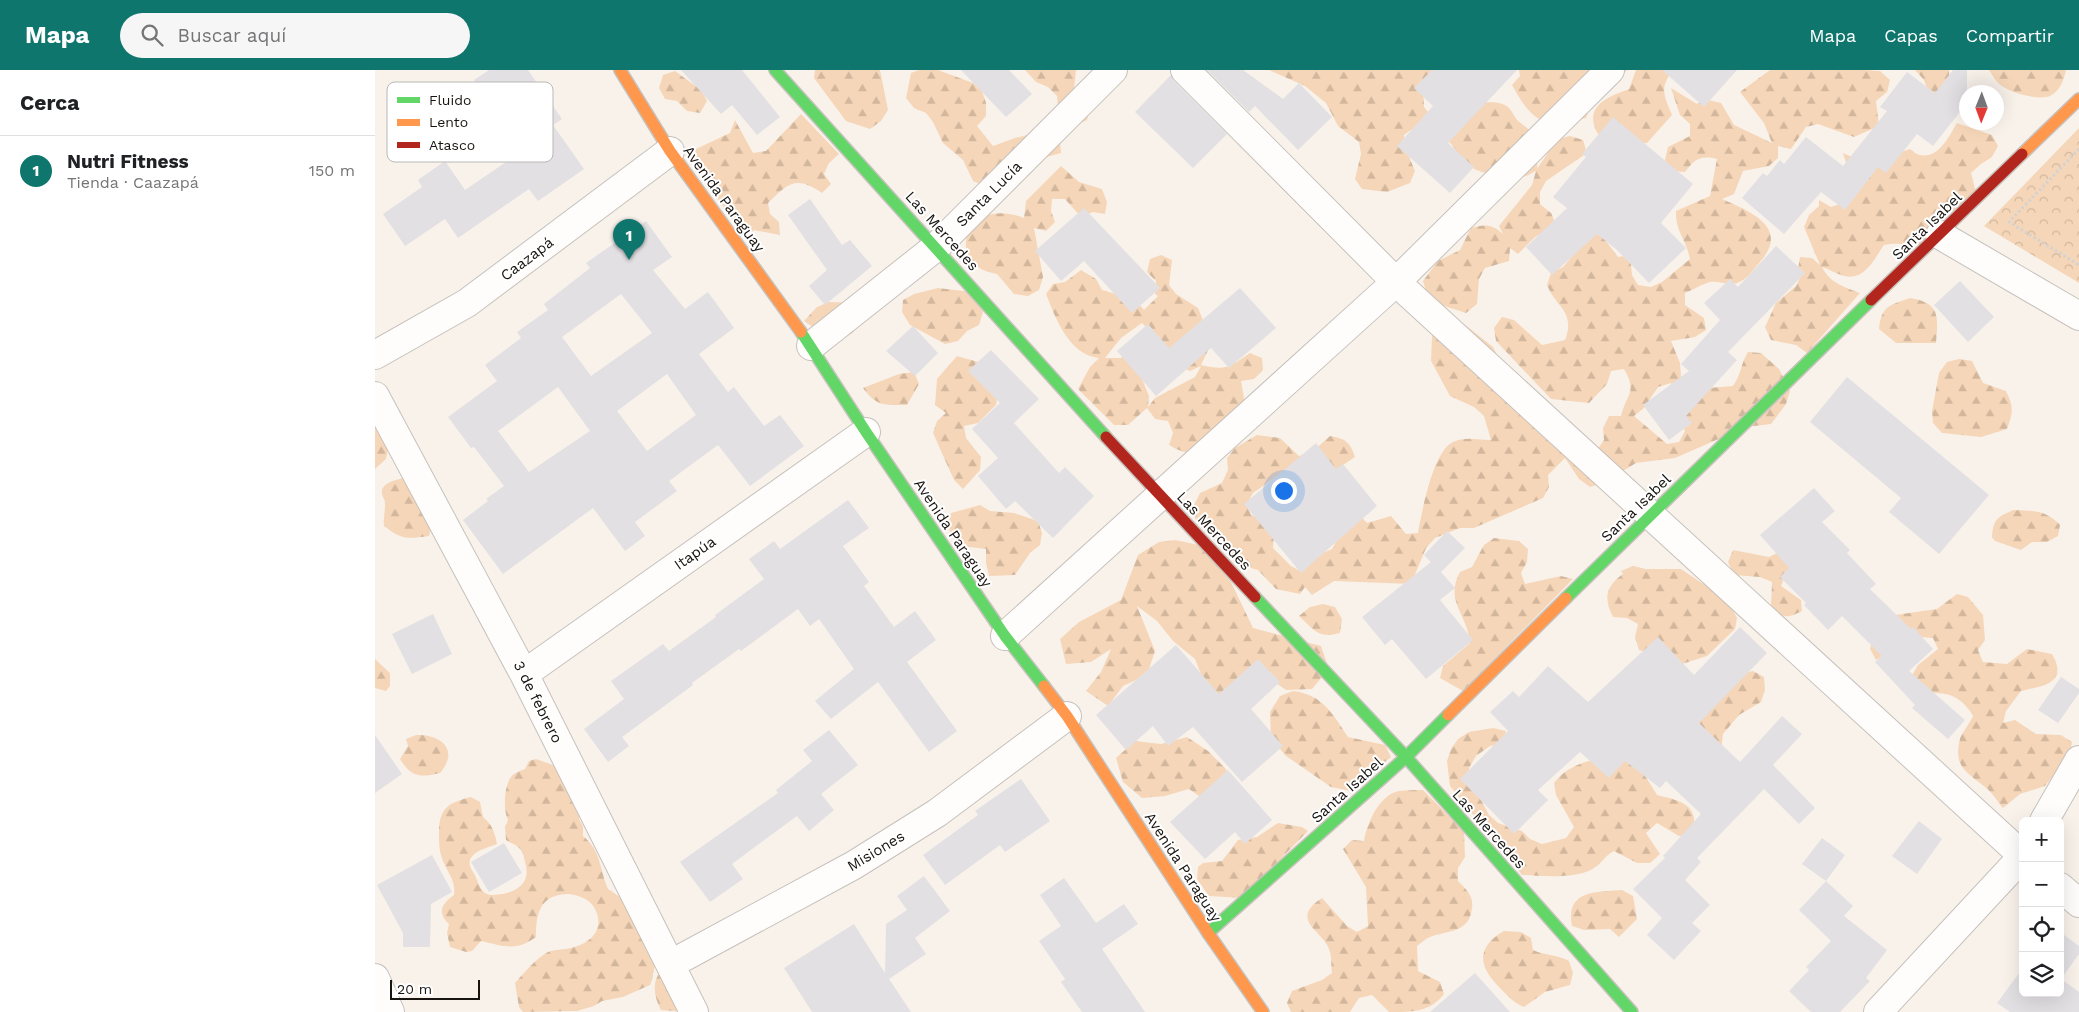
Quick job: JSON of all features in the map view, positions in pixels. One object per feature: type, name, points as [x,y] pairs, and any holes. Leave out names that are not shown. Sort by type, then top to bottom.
[{"type":"street","name":"Avenida Paraguay","points":[[620,70],[670,151],[811,346],[866,432],[1005,636],[1067,716],[1261,1011]]},
{"type":"street","name":"Las Mercedes","points":[[775,70],[1160,496],[1406,758],[1626,1009]]},
{"type":"street","name":"Santa Lucía","points":[[811,346],[936,247],[1113,70]]},
{"type":"street","points":[[1185,70],[1396,282],[2019,852]]},
{"type":"street","points":[[1005,636],[1396,282],[1610,70]]},
{"type":"street","name":"Santa Isabel","points":[[1209,933],[1406,758],[1649,515],[1940,235],[2079,98]]},
{"type":"street","name":"Caazapá","points":[[375,355],[467,303],[670,151]]},
{"type":"street","points":[[1940,235],[2079,316]]},
{"type":"street","name":"3 de febrero","points":[[375,396],[524,674],[694,1012]]},
{"type":"street","name":"Itapúa","points":[[524,674],[866,432]]},
{"type":"street","name":"Misiones","points":[[671,964],[854,865],[921,823],[1067,716]]},
{"type":"street","points":[[2045,817],[2079,760]]},
{"type":"street","points":[[1878,1012],[2019,860]]},
{"type":"street","points":[[2064,890],[2079,903]]},
{"type":"street","points":[[375,978],[390,1012]]},
{"type":"path","points":[[2079,149],[2009,222],[2079,265]]},
{"type":"green space","points":[[815,70],[880,70],[888,110],[881,121],[870,129],[846,121],[814,78]]},
{"type":"green space","points":[[919,70],[938,70],[973,83],[982,91],[986,103],[986,116],[977,126],[993,146],[1015,138],[1054,129],[1060,141],[1061,153],[1014,166],[985,186],[973,181],[963,160],[943,143],[933,122],[926,113],[914,108],[906,98],[911,73]]},
{"type":"green space","points":[[1025,70],[1076,70],[1074,89],[1090,108],[1087,120],[1076,125],[1058,108],[1057,96],[1048,87],[1036,82]]},
{"type":"green space","points":[[1269,70],[1438,70],[1423,83],[1424,107],[1432,117],[1482,103],[1493,102],[1502,104],[1509,108],[1518,121],[1535,136],[1538,146],[1537,169],[1557,139],[1570,136],[1583,140],[1587,153],[1546,181],[1540,192],[1540,204],[1551,213],[1556,224],[1535,237],[1518,254],[1510,248],[1509,261],[1485,268],[1479,279],[1477,304],[1466,313],[1429,301],[1423,281],[1438,261],[1460,250],[1471,228],[1488,226],[1495,228],[1503,234],[1499,226],[1532,185],[1536,171],[1526,176],[1515,177],[1477,170],[1442,135],[1434,129],[1425,126],[1415,128],[1404,135],[1405,147],[1415,171],[1410,183],[1387,192],[1362,189],[1355,179],[1361,154],[1359,142],[1338,126],[1326,103],[1305,86]]},
{"type":"green space","points":[[1519,70],[1627,70],[1591,106],[1586,118],[1559,123],[1541,120],[1526,108],[1512,85],[1520,76]]},
{"type":"green space","points":[[1636,70],[1673,70],[1664,87],[1672,115],[1647,143],[1621,144],[1607,142],[1601,138],[1596,130],[1593,120],[1594,113],[1602,102],[1629,89]]},
{"type":"green space","points":[[1770,70],[1880,71],[1890,80],[1887,92],[1876,101],[1879,126],[1854,137],[1818,124],[1806,127],[1791,149],[1778,146],[1778,158],[1769,166],[1743,171],[1734,194],[1722,199],[1744,209],[1763,222],[1769,230],[1771,239],[1768,250],[1760,262],[1741,282],[1731,284],[1710,282],[1685,293],[1685,305],[1704,318],[1706,330],[1695,337],[1671,341],[1680,363],[1681,376],[1708,388],[1733,386],[1748,352],[1761,353],[1779,369],[1790,391],[1786,404],[1771,424],[1746,427],[1675,458],[1636,463],[1603,483],[1590,487],[1579,479],[1565,458],[1548,475],[1549,487],[1543,498],[1474,528],[1460,528],[1435,538],[1426,548],[1411,584],[1334,581],[1312,595],[1305,587],[1300,594],[1276,589],[1258,570],[1234,563],[1226,539],[1202,529],[1195,518],[1194,505],[1200,493],[1222,483],[1228,470],[1227,458],[1235,448],[1257,435],[1280,438],[1299,456],[1311,453],[1330,436],[1347,442],[1352,448],[1355,457],[1334,471],[1285,471],[1253,493],[1247,504],[1251,515],[1275,524],[1273,548],[1291,566],[1302,572],[1311,558],[1332,549],[1341,533],[1349,504],[1367,523],[1391,516],[1406,534],[1418,533],[1429,483],[1434,469],[1446,448],[1453,442],[1462,439],[1491,440],[1484,416],[1474,407],[1450,396],[1431,361],[1432,336],[1439,326],[1451,321],[1464,324],[1493,347],[1509,380],[1567,444],[1565,457],[1571,452],[1597,450],[1604,440],[1603,428],[1609,416],[1621,416],[1630,393],[1630,383],[1624,369],[1611,371],[1607,384],[1589,403],[1551,399],[1496,341],[1494,328],[1502,317],[1514,320],[1542,345],[1565,340],[1568,330],[1567,316],[1547,285],[1551,273],[1563,267],[1580,247],[1569,222],[1603,237],[1618,257],[1630,255],[1632,275],[1638,285],[1651,287],[1662,282],[1690,259],[1677,224],[1676,211],[1710,196],[1717,159],[1698,159],[1685,172],[1673,171],[1665,160],[1668,147],[1690,136],[1690,124],[1680,115],[1671,88],[1697,104],[1708,100],[1721,103],[1734,125],[1772,143],[1764,123],[1740,92]],"holes":[[[1671,383],[1672,408],[1685,431],[1679,442],[1667,444],[1634,416],[1644,408],[1658,387]]]},
{"type":"green space","points":[[1915,70],[1949,70],[1950,88],[1941,96],[1928,91],[1924,80]]},
{"type":"green space","points":[[1989,70],[2066,70],[2059,88],[2050,96],[2045,97],[2023,95],[2008,90],[1997,81]]},
{"type":"green space","points":[[675,71],[701,90],[707,101],[700,113],[687,111],[677,101],[665,99],[659,88],[663,75]]},
{"type":"green space","points":[[801,114],[839,154],[829,163],[824,174],[831,184],[822,193],[805,184],[799,183],[787,186],[768,203],[770,214],[779,222],[780,235],[754,230],[745,239],[693,161],[696,149],[730,133],[735,120],[753,153],[766,151]]},
{"type":"green space","points":[[1957,123],[1959,124],[1959,130],[1977,130],[1992,135],[1998,146],[1992,157],[1971,173],[1977,197],[1962,212],[1937,209],[1930,219],[1936,243],[1884,245],[1868,268],[1858,275],[1851,277],[1822,267],[1833,281],[1860,293],[1807,353],[1796,345],[1771,340],[1765,327],[1776,303],[1796,286],[1801,276],[1798,269],[1800,257],[1812,258],[1820,265],[1804,227],[1809,215],[1819,206],[1819,200],[1831,207],[1843,203],[1847,166],[1843,153],[1877,168],[1898,153],[1910,149],[1919,155],[1933,154],[1947,140]]},
{"type":"green space","points":[[2079,128],[2079,283],[1984,226]]},
{"type":"green space","points":[[1061,166],[1079,182],[1102,189],[1107,202],[1105,214],[1093,212],[1081,217],[1065,199],[1052,199],[1051,211],[1055,222],[1046,231],[1034,228],[1043,277],[1039,290],[1028,296],[1014,294],[997,274],[980,268],[970,258],[966,246],[968,234],[975,223],[987,216],[1003,213],[1024,218],[1026,201]]},
{"type":"green space","points":[[1161,255],[1172,260],[1169,285],[1176,294],[1198,308],[1212,342],[1201,365],[1222,368],[1237,362],[1250,353],[1262,358],[1263,370],[1254,379],[1241,381],[1245,404],[1242,418],[1216,425],[1208,441],[1199,450],[1193,452],[1179,450],[1169,445],[1173,433],[1168,421],[1155,419],[1147,408],[1128,425],[1114,425],[1078,389],[1090,367],[1099,358],[1079,350],[1072,343],[1059,324],[1046,294],[1053,284],[1065,282],[1081,270],[1096,279],[1102,290],[1136,300],[1144,310],[1158,296],[1155,294],[1156,281],[1147,272],[1150,259]],"holes":[[[1142,323],[1170,353],[1176,365],[1190,371],[1201,366],[1195,377],[1155,398],[1148,407],[1149,396],[1135,362],[1124,355],[1121,358],[1105,358],[1121,338]]]},
{"type":"green space","points":[[938,288],[972,292],[983,312],[979,325],[967,331],[958,341],[945,344],[910,325],[902,312],[903,300],[914,294]]},
{"type":"green space","points":[[1910,298],[1927,303],[1935,313],[1937,319],[1936,343],[1896,343],[1879,329],[1884,311],[1892,305]]},
{"type":"green space","points":[[829,302],[855,303],[863,316],[853,333],[835,342],[804,321],[817,307]]},
{"type":"green space","points":[[957,356],[982,363],[998,393],[996,405],[978,423],[964,426],[966,438],[981,457],[980,470],[963,489],[954,480],[933,433],[937,421],[946,413],[935,405],[937,379]]},
{"type":"green space","points":[[1959,359],[1972,361],[1983,383],[2006,391],[2012,410],[2007,429],[1981,437],[1942,433],[1933,423],[1932,411],[1939,373],[1947,362]]},
{"type":"green space","points":[[914,372],[919,384],[907,405],[882,404],[873,399],[863,388],[899,374]]},
{"type":"green space","points":[[375,418],[389,444],[386,459],[375,469]]},
{"type":"green space","points":[[403,478],[409,480],[433,519],[429,536],[415,538],[400,536],[384,526],[385,501],[382,494],[383,487]]},
{"type":"green space","points":[[980,505],[990,511],[1014,513],[1038,521],[1042,533],[1040,545],[1030,553],[1015,575],[989,576],[986,563],[986,549],[961,546],[952,537],[948,525],[951,513]]},
{"type":"green space","points":[[2014,510],[2034,511],[2050,516],[2060,525],[2058,536],[2047,542],[2032,542],[2021,550],[1995,541],[1992,537],[1995,522],[2000,516]]},
{"type":"green space","points":[[1494,538],[1519,541],[1528,549],[1527,562],[1521,573],[1525,584],[1561,576],[1573,579],[1463,691],[1440,678],[1443,666],[1470,643],[1456,600],[1456,582],[1460,572],[1472,567],[1484,545]]},
{"type":"green space","points":[[1175,540],[1199,545],[1231,582],[1253,628],[1321,646],[1329,669],[1312,689],[1286,690],[1264,675],[1227,708],[1204,682],[1195,659],[1173,641],[1157,621],[1137,606],[1155,651],[1147,675],[1123,686],[1108,706],[1086,691],[1101,672],[1111,649],[1091,662],[1066,664],[1060,639],[1079,622],[1121,600],[1138,555],[1159,542]]},
{"type":"green space","points":[[1792,546],[1804,548],[1786,574],[1781,586],[1801,600],[1802,611],[1785,616],[1771,607],[1772,582],[1760,577],[1734,575],[1728,562],[1733,550],[1769,557]]},
{"type":"green space","points":[[1633,566],[1646,569],[1681,569],[1712,590],[1731,606],[1737,618],[1735,629],[1707,656],[1682,664],[1639,650],[1635,637],[1638,624],[1627,618],[1613,617],[1607,598],[1613,583],[1623,574],[1621,571]]},
{"type":"green space","points":[[1957,594],[1968,597],[1983,615],[1985,640],[1978,650],[1983,662],[2007,664],[2027,649],[2052,654],[2056,664],[2057,671],[2051,682],[2021,691],[2006,711],[2003,723],[2015,720],[2036,734],[2061,735],[2072,742],[2070,755],[2045,786],[2020,794],[2003,808],[1988,789],[1967,772],[1960,762],[1958,748],[1960,737],[1973,716],[1967,708],[1949,695],[1942,693],[1916,694],[1906,686],[1918,665],[1938,649],[1933,638],[1920,637],[1876,660],[1870,649],[1873,636],[1888,616],[1937,609]]},
{"type":"green space","points":[[1323,604],[1335,607],[1342,619],[1340,633],[1333,635],[1321,634],[1299,616],[1310,607]]},
{"type":"green space","points":[[375,659],[390,673],[390,686],[386,691],[375,688]]},
{"type":"green space","points":[[1753,671],[1764,677],[1765,690],[1761,702],[1739,715],[1723,734],[1720,759],[1710,769],[1689,700],[1706,681]]},
{"type":"green space","points":[[1293,691],[1312,696],[1326,706],[1348,737],[1385,745],[1391,757],[1351,791],[1331,787],[1286,756],[1271,738],[1270,712],[1280,696]]},
{"type":"green space","points":[[1493,728],[1506,731],[1503,744],[1490,746],[1476,756],[1469,768],[1471,781],[1489,815],[1498,823],[1522,831],[1530,839],[1542,844],[1566,838],[1574,827],[1556,795],[1554,783],[1561,775],[1579,764],[1599,758],[1631,753],[1657,795],[1681,802],[1691,811],[1694,817],[1693,835],[1679,836],[1657,823],[1646,833],[1660,854],[1650,863],[1637,863],[1614,851],[1597,866],[1581,873],[1561,876],[1522,875],[1450,786],[1447,761],[1451,749],[1458,739],[1469,732]]},
{"type":"green space","points":[[416,735],[433,737],[445,745],[448,757],[446,765],[440,773],[417,775],[412,773],[400,759],[408,746],[406,739]]},
{"type":"green space","points":[[1187,737],[1208,751],[1226,769],[1233,794],[1209,803],[1189,789],[1165,796],[1142,798],[1123,782],[1116,758],[1135,741],[1161,744]]},
{"type":"green space","points":[[536,759],[553,765],[557,769],[580,813],[579,819],[583,826],[583,836],[597,854],[608,889],[623,899],[656,960],[650,985],[623,997],[602,1001],[594,1006],[577,1011],[523,1012],[519,1007],[515,983],[543,955],[554,950],[579,946],[595,934],[598,928],[597,915],[594,907],[589,902],[571,894],[550,898],[545,902],[538,914],[536,937],[529,942],[522,945],[503,946],[481,941],[472,951],[466,952],[450,947],[447,933],[449,924],[442,912],[446,902],[454,895],[454,890],[453,882],[441,854],[439,840],[440,820],[445,809],[462,799],[471,797],[480,802],[483,817],[491,826],[497,844],[476,853],[470,861],[470,866],[480,888],[489,895],[493,895],[514,890],[523,884],[526,869],[523,854],[517,847],[506,840],[505,827],[508,820],[505,810],[505,798],[512,776],[525,769],[529,761]]},
{"type":"green space","points":[[1423,790],[1464,831],[1465,857],[1458,868],[1458,881],[1469,893],[1472,900],[1470,917],[1466,923],[1455,930],[1426,939],[1417,946],[1418,971],[1440,982],[1444,994],[1427,1008],[1406,1012],[1389,1012],[1372,995],[1359,998],[1350,1012],[1291,1012],[1287,1003],[1292,991],[1322,980],[1332,973],[1329,949],[1308,919],[1308,913],[1312,906],[1322,898],[1347,926],[1357,932],[1368,926],[1366,887],[1343,849],[1352,840],[1364,841],[1371,818],[1386,798],[1399,791]]},
{"type":"green space","points":[[1278,823],[1302,827],[1308,831],[1242,898],[1209,896],[1197,879],[1198,867],[1203,863],[1222,861],[1238,840],[1257,837]]},
{"type":"green space","points":[[1622,890],[1633,896],[1637,919],[1619,937],[1610,929],[1584,930],[1572,926],[1571,914],[1573,905],[1578,899],[1585,895],[1602,891]]},
{"type":"green space","points":[[1504,931],[1521,932],[1531,938],[1533,950],[1569,961],[1573,973],[1570,985],[1545,992],[1524,1007],[1513,1000],[1490,977],[1486,970],[1483,956],[1489,943]]},
{"type":"green space","points":[[658,975],[661,975],[685,1012],[661,1010],[655,992]]},
{"type":"building","points":[[489,70],[528,70],[536,82],[475,82],[474,80]]},
{"type":"building","points":[[681,70],[742,70],[780,117],[757,135],[732,105],[721,114]]},
{"type":"building","points":[[961,70],[1009,70],[1032,94],[1006,117]]},
{"type":"building","points":[[1207,70],[1243,70],[1283,99],[1299,83],[1332,117],[1298,150],[1255,106],[1249,112]]},
{"type":"building","points":[[1432,70],[1517,70],[1448,143],[1474,167],[1450,193],[1397,146],[1433,106],[1414,88]]},
{"type":"building","points":[[1662,70],[1737,70],[1704,107]]},
{"type":"building","points":[[1953,70],[1967,70],[1967,85],[1959,85],[1959,113],[1933,146],[1917,134],[1886,173],[1878,167],[1845,210],[1821,192],[1784,234],[1742,198],[1763,173],[1767,176],[1780,160],[1784,164],[1806,137],[1843,166],[1887,111],[1880,107],[1907,72],[1935,93]]},
{"type":"building","points":[[1171,75],[1174,81],[1227,134],[1193,168],[1135,112]]},
{"type":"building","points":[[553,106],[562,119],[553,125]]},
{"type":"building","points":[[1613,117],[1693,184],[1661,223],[1686,248],[1649,283],[1617,250],[1597,234],[1552,275],[1526,247],[1567,208],[1553,197],[1586,157],[1582,154]]},
{"type":"building","points":[[553,125],[584,169],[538,201],[529,189],[458,238],[445,219],[405,246],[383,214],[422,187],[418,180],[444,162],[446,162],[465,190],[506,162],[553,162]]},
{"type":"building","points":[[810,199],[842,245],[850,240],[872,266],[825,305],[809,286],[827,270],[788,215]]},
{"type":"building","points":[[1084,208],[1160,288],[1132,313],[1084,261],[1061,281],[1035,251]]},
{"type":"building","points":[[646,221],[672,257],[653,270],[685,309],[708,292],[734,328],[699,354],[728,392],[734,387],[764,426],[780,415],[804,446],[750,486],[718,445],[669,481],[677,491],[635,522],[645,536],[625,551],[593,508],[503,574],[463,520],[504,486],[474,447],[471,448],[448,417],[497,381],[485,365],[521,338],[517,332],[548,310],[544,304],[590,268],[586,263]],"holes":[[[621,294],[652,333],[591,376],[562,337]],[[667,374],[696,415],[647,451],[617,411]],[[558,387],[590,431],[529,472],[498,431]]]},
{"type":"building","points":[[1776,246],[1805,273],[1728,352],[1737,360],[1686,416],[1692,423],[1669,440],[1643,405],[1689,371],[1681,364],[1720,320],[1704,303],[1730,279],[1738,287]]},
{"type":"building","points":[[1960,281],[1994,317],[1968,342],[1934,305]]},
{"type":"building","points":[[1240,288],[1276,328],[1229,368],[1211,348],[1156,396],[1117,351],[1148,324],[1169,348]]},
{"type":"building","points":[[913,326],[938,353],[915,376],[886,351]]},
{"type":"building","points":[[991,350],[1039,399],[1014,423],[1059,473],[1065,467],[1094,496],[1053,538],[1015,501],[1006,509],[978,476],[998,458],[972,429],[1000,403],[968,371]]},
{"type":"building","points":[[1847,377],[1989,495],[1939,554],[1889,512],[1901,498],[1810,422]]},
{"type":"building","points":[[1316,443],[1336,469],[1343,464],[1377,506],[1301,573],[1244,504]]},
{"type":"building","points":[[1814,488],[1835,511],[1822,522],[1850,550],[1847,553],[1876,584],[1870,589],[1911,629],[1913,627],[1933,649],[1909,671],[1965,720],[1948,739],[1912,708],[1915,705],[1875,662],[1882,656],[1842,616],[1828,630],[1804,605],[1806,603],[1780,577],[1789,568],[1760,535]]},
{"type":"building","points":[[848,500],[869,528],[843,546],[869,582],[864,586],[894,627],[915,611],[936,640],[907,662],[957,731],[929,752],[878,682],[831,719],[815,701],[854,669],[819,619],[810,626],[798,609],[741,651],[739,649],[692,683],[693,685],[622,737],[629,746],[608,762],[584,729],[624,699],[611,681],[663,644],[669,651],[764,579],[749,559],[774,541],[780,549]]},
{"type":"building","points":[[1447,531],[1465,548],[1441,572],[1455,588],[1440,600],[1473,640],[1426,679],[1392,639],[1385,645],[1362,617],[1431,562],[1424,555]]},
{"type":"building","points":[[433,614],[452,654],[412,674],[392,634]]},
{"type":"building","points":[[1740,627],[1767,653],[1699,723],[1740,762],[1782,716],[1802,734],[1773,765],[1815,808],[1799,824],[1764,789],[1697,858],[1701,862],[1685,880],[1710,905],[1692,923],[1701,931],[1674,960],[1647,935],[1662,918],[1633,889],[1665,858],[1663,856],[1701,814],[1666,781],[1660,788],[1625,761],[1609,778],[1580,752],[1538,790],[1548,800],[1514,834],[1460,779],[1508,731],[1490,712],[1513,691],[1519,697],[1548,666],[1588,702],[1658,637],[1694,675]]},
{"type":"building","points":[[1176,645],[1219,694],[1258,659],[1280,682],[1251,709],[1283,746],[1242,782],[1193,727],[1168,746],[1153,726],[1126,750],[1096,715]]},
{"type":"building","points":[[2061,677],[2079,689],[2079,693],[2058,723],[2038,710]]},
{"type":"building","points":[[829,730],[858,765],[821,794],[834,810],[809,831],[797,816],[732,864],[743,879],[710,902],[680,862],[778,793],[776,790],[812,761],[803,750]]},
{"type":"building","points":[[375,735],[402,774],[375,793]]},
{"type":"building","points":[[1228,770],[1272,820],[1245,844],[1235,832],[1205,859],[1170,822]]},
{"type":"building","points":[[1021,779],[1050,821],[1005,852],[1000,845],[945,885],[923,855],[978,815],[975,811]]},
{"type":"building","points":[[1919,821],[1942,839],[1917,874],[1892,856]]},
{"type":"building","points":[[1822,838],[1845,855],[1826,881],[1802,864]]},
{"type":"building","points":[[504,843],[522,873],[489,892],[471,862]]},
{"type":"building","points":[[432,855],[452,892],[431,904],[430,947],[403,947],[403,933],[377,885]]},
{"type":"building","points":[[924,876],[950,911],[915,938],[926,954],[889,979],[911,1012],[812,1012],[784,968],[854,924],[885,973],[886,924],[907,910],[897,896]]},
{"type":"building","points":[[1064,878],[1096,923],[1124,904],[1138,924],[1102,949],[1145,1012],[1082,1012],[1061,982],[1065,979],[1039,941],[1061,926],[1040,895]]},
{"type":"building","points":[[1826,881],[1853,906],[1844,916],[1887,950],[1866,978],[1870,981],[1840,1012],[1811,1012],[1789,991],[1809,970],[1806,967],[1831,941],[1799,910]]},
{"type":"building","points":[[2064,935],[2079,946],[2079,954],[2064,975]]},
{"type":"building","points":[[1475,973],[1510,1012],[1430,1012]]},
{"type":"building","points":[[2019,973],[2019,997],[2064,997],[2064,981],[2079,992],[2079,1012],[2010,1012],[1997,1003]]},
{"type":"traffic: fast","points":[[775,70],[1106,437]]},
{"type":"traffic: fast","points":[[1566,598],[1871,300]]},
{"type":"traffic: fast","points":[[801,332],[866,432],[1005,636],[1044,686]]},
{"type":"traffic: fast","points":[[1255,597],[1406,757],[1632,1012]]},
{"type":"traffic: fast","points":[[1208,933],[1406,757],[1448,715]]},
{"type":"traffic: slow","points":[[620,70],[670,151],[801,332]]},
{"type":"traffic: slow","points":[[2022,154],[2079,99]]},
{"type":"traffic: slow","points":[[1448,715],[1566,598]]},
{"type":"traffic: slow","points":[[1044,686],[1067,716],[1208,933],[1263,1012]]},
{"type":"traffic: jam","points":[[1871,300],[2022,154]]},
{"type":"traffic: jam","points":[[1106,437],[1255,597]]},
{"type":"place","name":"Nutri Fitness","points":[[629,260]]}]
